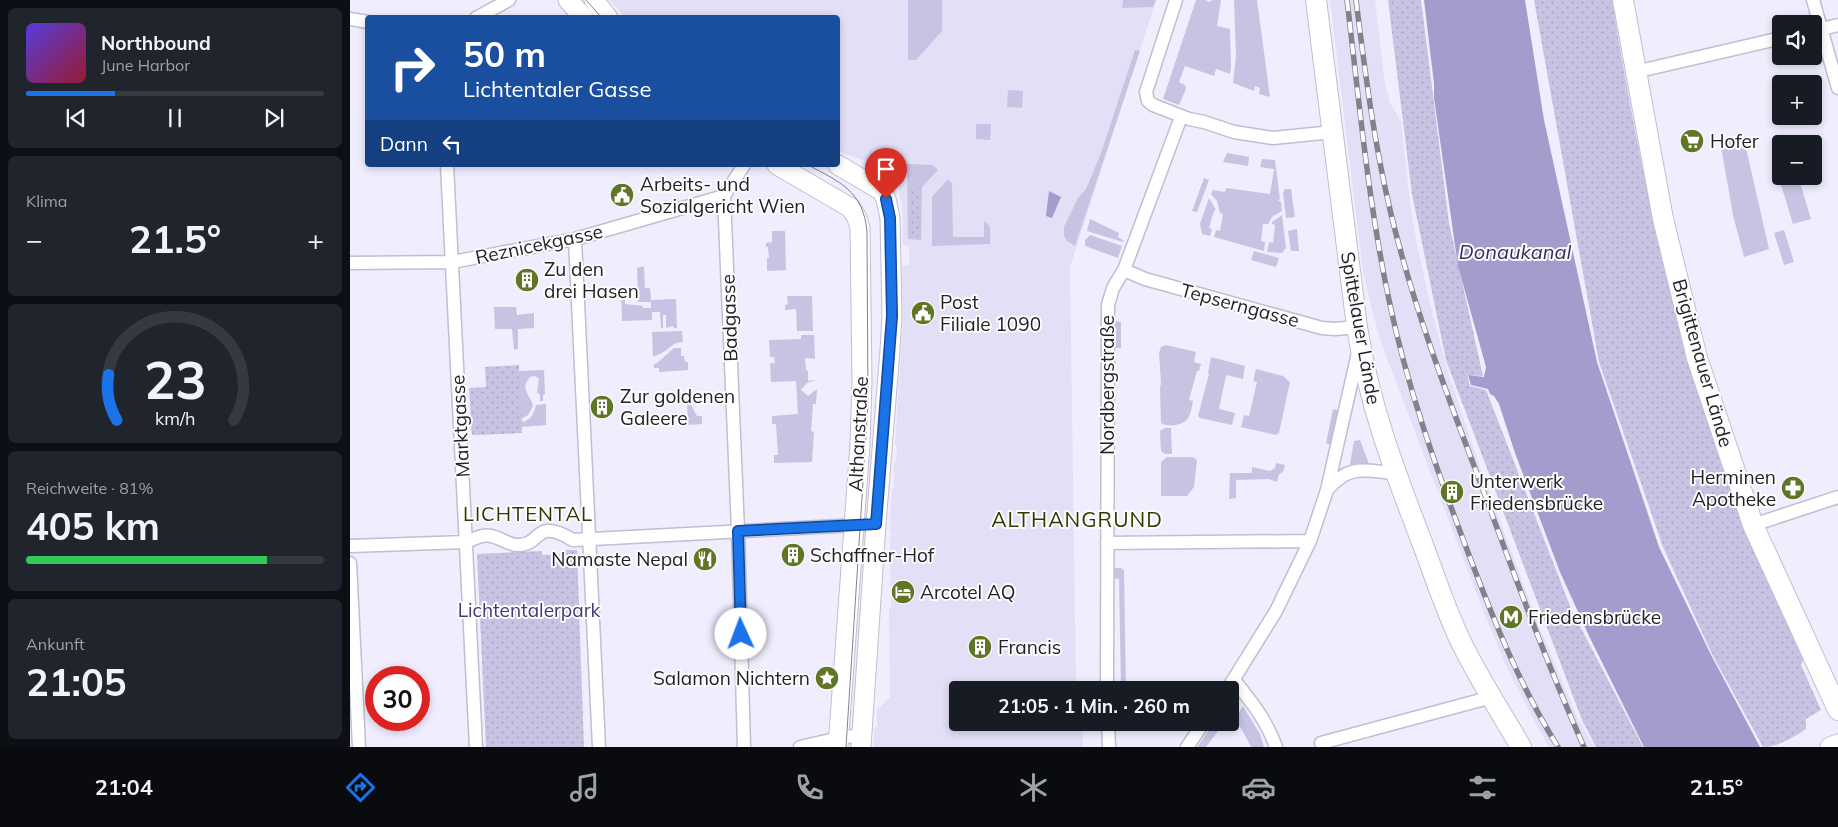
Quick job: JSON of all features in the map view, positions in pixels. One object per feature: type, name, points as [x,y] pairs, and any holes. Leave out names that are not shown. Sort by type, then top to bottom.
[{"type":"main road","name":"Spittelauer Lände","points":[[1316,0],[1358,334],[1376,413],[1396,473],[1456,629],[1469,658],[1521,747]]},
{"type":"main road","name":"Brigittenauer Lände","points":[[1623,0],[1663,219],[1697,358],[1753,525],[1838,710]]},
{"type":"street","points":[[482,15],[509,0]]},
{"type":"street","points":[[568,0],[581,15]]},
{"type":"street","points":[[594,0],[606,15]]},
{"type":"street","points":[[1176,0],[1147,88],[1146,96],[1153,106],[1181,117],[1234,132],[1264,137],[1287,137],[1333,132]]},
{"type":"street","points":[[1812,0],[1815,15]]},
{"type":"street","points":[[350,19],[365,22]]},
{"type":"street","points":[[1822,29],[1838,25]]},
{"type":"street","points":[[1635,72],[1772,40]]},
{"type":"street","points":[[1822,42],[1838,88]]},
{"type":"street","name":"Nordbergstraße","points":[[1107,681],[1107,313],[1113,288],[1124,270],[1181,117]]},
{"type":"street","name":"Althanstraße","points":[[840,166],[882,191],[886,199],[890,218],[892,316],[861,741]]},
{"type":"street","name":"Marktgasse","points":[[447,167],[476,747]]},
{"type":"street","points":[[724,196],[743,167]]},
{"type":"street","name":"Althanstraße","points":[[780,167],[851,208],[860,228],[862,381],[860,444],[838,742]]},
{"type":"street","name":"Reznicekgasse","points":[[350,263],[452,262],[575,240],[724,196]]},
{"type":"street","name":"Badgasse","points":[[724,196],[738,531],[744,747]]},
{"type":"street","points":[[575,240],[598,747]]},
{"type":"street","name":"Tepserngasse","points":[[1124,270],[1145,279],[1322,328],[1358,334]]},
{"type":"street","points":[[1232,681],[1276,611],[1310,541],[1327,490],[1358,334]]},
{"type":"street","points":[[1327,490],[1344,475],[1353,470],[1396,473]]},
{"type":"street","points":[[1753,525],[1838,497]]},
{"type":"street","points":[[350,546],[466,542],[482,535],[491,535],[519,545],[529,542],[542,531],[554,530],[573,540],[876,524]]},
{"type":"street","points":[[1107,543],[1310,541]]},
{"type":"street","points":[[350,563],[359,747]]},
{"type":"street","points":[[1239,693],[1257,708],[1270,731],[1276,747]]},
{"type":"street","points":[[1321,743],[1492,697]]},
{"type":"street","points":[[1108,731],[1109,747]]},
{"type":"street","points":[[1187,747],[1198,731]]},
{"type":"street","points":[[800,747],[861,741]]},
{"type":"street","points":[[1830,747],[1838,744]]},
{"type":"shaded area","points":[[609,0],[1156,0],[1070,267],[1076,681],[949,681],[949,731],[1083,731],[1083,747],[874,747],[877,710],[890,697],[889,607],[891,607],[890,539],[892,534],[890,533],[890,526],[892,523],[890,522],[892,489],[895,488],[893,484],[895,474],[893,472],[896,461],[897,446],[895,444],[903,325],[902,266],[909,264],[909,246],[903,245],[902,201],[900,199],[897,172],[840,152],[840,15],[623,15]]},
{"type":"shaded area","points":[[1330,0],[1375,0],[1385,85],[1390,103],[1401,122],[1417,245],[1448,372],[1480,467],[1539,626],[1579,722],[1594,747],[1549,747],[1540,731],[1506,666],[1484,613],[1385,353],[1374,318],[1363,271]]},
{"type":"green space","points":[[908,0],[942,0],[942,31],[916,60],[908,60]]},
{"type":"green space","points":[[1123,0],[1156,0],[1153,7],[1122,8]]},
{"type":"green space","points":[[1196,0],[1210,2],[1212,0],[1221,0],[1217,26],[1230,29],[1231,68],[1230,74],[1216,69],[1214,76],[1185,66],[1179,82],[1185,85],[1186,89],[1179,105],[1163,99]]},
{"type":"green space","points":[[1234,0],[1257,0],[1270,97],[1259,94],[1260,88],[1255,86],[1254,91],[1233,83],[1236,56]]},
{"type":"green space","points":[[1388,0],[1421,0],[1449,223],[1483,376],[1467,375],[1470,386],[1486,390],[1572,611],[1643,747],[1596,747],[1582,720],[1446,360],[1412,194]]},
{"type":"green space","points":[[1534,0],[1612,0],[1646,187],[1675,311],[1692,372],[1731,492],[1747,534],[1804,658],[1801,665],[1821,710],[1806,719],[1806,729],[1791,738],[1769,747],[1763,747],[1712,654],[1663,547],[1599,362]]},
{"type":"green space","points":[[1135,50],[1140,51],[1075,246],[1067,241],[1064,236],[1064,227],[1078,198],[1086,189],[1101,153]]},
{"type":"green space","points":[[1008,90],[1023,91],[1022,108],[1007,107]]},
{"type":"green space","points":[[976,124],[991,124],[990,140],[976,139]]},
{"type":"green space","points":[[1746,137],[1746,148],[1769,249],[1744,257],[1733,215],[1720,141]]},
{"type":"green space","points":[[1227,153],[1249,157],[1248,166],[1223,162]]},
{"type":"green space","points":[[1262,159],[1275,160],[1280,199],[1278,200],[1281,202],[1282,211],[1272,217],[1268,224],[1263,224],[1261,241],[1265,242],[1264,251],[1214,237],[1216,230],[1220,231],[1223,214],[1220,213],[1217,201],[1211,194],[1213,190],[1225,192],[1226,188],[1270,194],[1274,169],[1260,167]]},
{"type":"green space","points":[[907,164],[933,165],[938,170],[922,187],[921,240],[908,239]]},
{"type":"green space","points":[[1204,178],[1209,180],[1197,212],[1192,211]]},
{"type":"green space","points":[[948,179],[952,183],[953,237],[984,237],[984,221],[990,226],[990,244],[932,246],[932,197]]},
{"type":"green space","points":[[1781,185],[1801,185],[1811,219],[1793,224]]},
{"type":"green space","points":[[909,187],[920,188],[920,237],[909,237]]},
{"type":"green space","points":[[1285,189],[1291,189],[1295,217],[1286,218],[1283,193]]},
{"type":"green space","points":[[1209,198],[1216,210],[1214,211],[1209,228],[1212,229],[1210,236],[1202,234],[1200,224]]},
{"type":"green space","points":[[1282,215],[1286,248],[1282,253],[1267,252],[1269,242],[1273,243],[1275,225],[1272,222]]},
{"type":"green space","points":[[1090,219],[1119,233],[1118,237],[1124,241],[1087,231]]},
{"type":"green space","points":[[1297,229],[1299,251],[1291,251],[1288,231]]},
{"type":"green space","points":[[1784,230],[1794,262],[1784,265],[1774,233]]},
{"type":"green space","points":[[772,231],[785,231],[786,270],[767,271],[767,258],[769,258],[766,243],[772,242]]},
{"type":"green space","points":[[1090,235],[1122,246],[1118,258],[1085,246],[1085,240]]},
{"type":"green space","points":[[1254,251],[1279,258],[1276,267],[1251,260]]},
{"type":"green space","points":[[644,266],[645,288],[650,288],[651,300],[676,299],[677,328],[673,326],[666,328],[666,315],[663,315],[663,328],[661,328],[660,312],[652,312],[652,320],[622,321],[621,288],[625,289],[625,304],[651,308],[651,302],[638,302],[637,268]]},
{"type":"green space","points":[[787,296],[812,296],[813,331],[797,331],[796,309],[785,310],[785,305],[788,304]]},
{"type":"green space","points":[[494,307],[516,307],[517,315],[534,313],[534,328],[518,329],[518,349],[514,350],[512,329],[495,329]]},
{"type":"green space","points":[[1112,320],[1121,322],[1121,348],[1112,348]]},
{"type":"green space","points":[[682,331],[683,342],[675,344],[653,356],[652,332]]},
{"type":"green space","points":[[801,335],[814,335],[815,359],[805,358],[808,381],[816,380],[807,383],[801,390],[808,396],[817,389],[816,404],[813,404],[811,431],[814,432],[812,462],[774,463],[774,455],[778,455],[776,424],[772,424],[772,416],[798,414],[796,381],[771,382],[770,363],[775,363],[774,357],[770,357],[769,340],[801,339]]},
{"type":"green space","points":[[1166,345],[1196,352],[1194,362],[1201,364],[1199,371],[1197,371],[1189,400],[1193,401],[1190,414],[1186,421],[1175,425],[1161,423],[1159,353],[1161,347]]},
{"type":"green space","points":[[674,348],[681,348],[681,356],[684,356],[685,362],[688,362],[688,370],[659,372],[659,368],[654,368],[654,364]]},
{"type":"green space","points":[[1211,357],[1245,366],[1243,379],[1226,375],[1219,409],[1235,413],[1232,425],[1198,416],[1209,374]]},
{"type":"green space","points":[[519,365],[522,433],[472,435],[469,388],[486,387],[485,367]]},
{"type":"green space","points":[[1256,369],[1283,376],[1290,382],[1279,433],[1276,435],[1241,427],[1244,415],[1249,416],[1257,382],[1253,381]]},
{"type":"green space","points":[[544,370],[545,394],[543,395],[543,401],[540,401],[540,395],[537,392],[539,379],[535,376],[530,377],[527,381],[526,389],[533,406],[528,415],[521,419],[523,422],[531,417],[536,405],[546,404],[546,425],[522,427],[522,433],[472,435],[470,395],[489,394],[519,371]]},
{"type":"green space","points":[[687,401],[689,401],[697,416],[702,416],[702,424],[688,425]]},
{"type":"green space","points":[[1333,409],[1341,411],[1331,445],[1326,443]]},
{"type":"green space","points":[[1165,428],[1171,428],[1172,454],[1165,454],[1161,451],[1160,431]]},
{"type":"green space","points":[[1360,440],[1369,464],[1350,464],[1354,441]]},
{"type":"green space","points":[[1167,457],[1193,457],[1197,460],[1194,487],[1187,496],[1161,496],[1161,462]]},
{"type":"green space","points":[[1276,463],[1285,465],[1283,472],[1279,474],[1277,482],[1269,479],[1236,480],[1236,498],[1229,499],[1230,473],[1252,473],[1252,467],[1270,471],[1275,468]]},
{"type":"green space","name":"Lichtentalerpark","points":[[565,550],[577,550],[584,747],[486,747],[477,554],[542,551],[542,555],[565,554]]},
{"type":"green space","points":[[1110,568],[1121,568],[1124,570],[1126,681],[1121,681],[1119,579],[1113,578]]},
{"type":"green space","points":[[1243,706],[1260,734],[1264,747],[1251,747],[1239,726],[1239,712]]},
{"type":"green space","points":[[1208,731],[1218,731],[1206,747],[1197,747]]},
{"type":"water","name":"Donaukanal","points":[[1424,0],[1525,0],[1544,120],[1597,362],[1659,547],[1710,653],[1760,747],[1644,747],[1589,636],[1560,572],[1515,453],[1499,404],[1488,389],[1471,385],[1468,375],[1484,377],[1486,367],[1458,266],[1434,98]]},
{"type":"water","points":[[1049,191],[1061,197],[1052,218],[1046,216]]},
{"type":"tram line","points":[[586,0],[599,15]]},
{"type":"tram line","points":[[812,167],[840,183],[855,197],[865,217],[867,231],[868,404],[846,747]]},
{"type":"railway","points":[[1347,0],[1375,225],[1396,332],[1414,397],[1434,460],[1488,604],[1520,677],[1558,747]]},
{"type":"railway","points":[[1356,0],[1380,161],[1391,214],[1409,282],[1442,381],[1516,580],[1584,747]]},
{"type":"place","name":"Hofer","points":[[1692,141]]},
{"type":"place","name":"Arbeits- und Sozialgericht Wien","points":[[622,195]]},
{"type":"place","name":"Zu den drei Hasen","points":[[527,280]]},
{"type":"place","name":"Post Filiale 1090","points":[[923,313]]},
{"type":"place","name":"Zur goldenen Galeere","points":[[602,407]]},
{"type":"place","name":"Herminen Apotheke","points":[[1793,488]]},
{"type":"place","name":"Unterwerk Friedensbrücke","points":[[1452,492]]},
{"type":"place","name":"Schaffner-Hof","points":[[793,555]]},
{"type":"place","name":"Namaste Nepal","points":[[705,559]]},
{"type":"place","name":"Arcotel AQ","points":[[903,592]]},
{"type":"place","name":"Friedensbrücke","points":[[1511,617]]},
{"type":"place","name":"Francis","points":[[980,647]]},
{"type":"place","name":"Salamon Nichtern","points":[[827,678]]},
{"type":"district","name":"LICHTENTAL","points":[[528,514]]},
{"type":"district","name":"ALTHANGRUND","points":[[1077,520]]},
{"type":"route","points":[[741,634],[738,531],[876,524],[892,316],[890,218],[886,199]]}]
